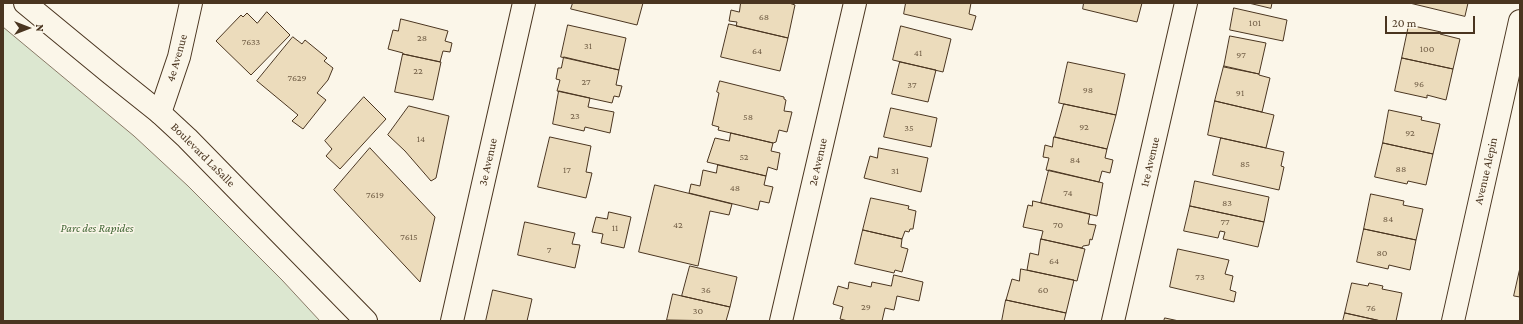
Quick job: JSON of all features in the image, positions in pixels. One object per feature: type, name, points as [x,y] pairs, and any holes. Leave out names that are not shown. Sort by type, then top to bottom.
[{"type":"street","name":"Boulevard LaSalle","points":[[25,3],[160,113],[187,138],[366,321]]},
{"type":"street","name":"4e Avenue","points":[[160,113],[179,56],[191,3]]},
{"type":"street","name":"3e Avenue","points":[[452,321],[524,3]]},
{"type":"street","name":"2e Avenue","points":[[782,321],[855,3]]},
{"type":"street","name":"1re Avenue","points":[[1113,321],[1186,3]]},
{"type":"street","name":"Avenue Alepin","points":[[1453,321],[1520,20]]},
{"type":"green space","name":"Parc des Rapides","points":[[3,27],[134,136],[188,186],[282,280],[320,321],[3,321]]},
{"type":"building","points":[[573,3],[643,3],[637,25],[571,9]]},
{"type":"building","points":[[741,3],[789,3],[795,5],[788,38],[736,26],[737,22],[729,21],[731,10],[739,12]]},
{"type":"building","points":[[906,3],[971,3],[969,14],[976,16],[972,30],[904,14]]},
{"type":"building","points":[[1084,3],[1142,3],[1137,22],[1083,9]]},
{"type":"building","points":[[1249,3],[1272,3],[1271,8]]},
{"type":"building","points":[[1410,3],[1468,3],[1465,16]]},
{"type":"building","points":[[1234,8],[1287,20],[1283,41],[1230,30]]},
{"type":"building","points":[[267,12],[290,35],[251,75],[216,41],[241,15],[243,17],[247,13],[257,23]]},
{"type":"building","points":[[401,19],[448,31],[445,41],[452,43],[450,52],[443,51],[440,62],[403,54],[388,49],[393,30],[398,31]]},
{"type":"building","points":[[729,24],[788,38],[780,71],[721,57]]},
{"type":"building","points":[[568,25],[626,38],[619,70],[561,57]]},
{"type":"building","points":[[1409,25],[1441,32],[1440,34],[1460,39],[1453,69],[1402,58]]},
{"type":"building","points":[[901,26],[951,39],[943,72],[893,60]]},
{"type":"building","points":[[1230,36],[1266,43],[1259,74],[1224,67]]},
{"type":"building","points":[[293,37],[302,44],[305,40],[327,58],[324,61],[333,68],[328,80],[317,93],[326,100],[303,129],[292,121],[298,115],[257,81]]},
{"type":"building","points":[[403,54],[441,62],[433,100],[395,92]]},
{"type":"building","points":[[564,57],[619,70],[616,85],[622,86],[619,97],[614,96],[612,103],[557,91],[560,80],[556,79],[558,68],[561,68]]},
{"type":"building","points":[[1402,58],[1453,69],[1446,100],[1427,95],[1427,98],[1395,91]]},
{"type":"building","points":[[900,62],[936,70],[928,102],[892,94]]},
{"type":"building","points":[[1068,62],[1125,74],[1116,115],[1059,103]]},
{"type":"building","points":[[1224,66],[1270,78],[1262,112],[1215,101]]},
{"type":"building","points":[[720,81],[784,97],[786,100],[784,111],[792,112],[787,132],[779,130],[776,142],[773,143],[718,130],[719,127],[712,125]]},
{"type":"building","points":[[559,91],[590,98],[588,107],[614,112],[610,133],[585,127],[584,131],[553,124]]},
{"type":"building","points":[[364,97],[386,119],[340,169],[326,156],[332,149],[325,141]]},
{"type":"building","points":[[1215,101],[1274,115],[1266,148],[1208,135]]},
{"type":"building","points":[[1064,104],[1116,115],[1107,149],[1055,137]]},
{"type":"building","points":[[409,106],[449,116],[436,178],[431,181],[405,151],[388,135]]},
{"type":"building","points":[[891,108],[937,118],[931,147],[884,137]]},
{"type":"building","points":[[1389,110],[1422,117],[1421,120],[1440,124],[1433,154],[1383,143]]},
{"type":"building","points":[[731,133],[773,143],[771,151],[780,153],[777,170],[768,167],[766,176],[707,162],[715,138],[729,141]]},
{"type":"building","points":[[550,137],[591,146],[586,172],[592,173],[586,198],[538,187]]},
{"type":"building","points":[[1054,137],[1107,149],[1105,158],[1113,160],[1110,173],[1102,171],[1099,182],[1046,170],[1049,158],[1043,157],[1045,145],[1052,147]]},
{"type":"building","points":[[1221,138],[1284,152],[1281,166],[1284,167],[1279,190],[1213,175]]},
{"type":"building","points":[[1383,143],[1433,154],[1426,185],[1408,181],[1407,184],[1375,177]]},
{"type":"building","points":[[370,148],[435,217],[420,282],[334,190]]},
{"type":"building","points":[[879,148],[928,158],[921,192],[864,178],[870,156],[877,158]]},
{"type":"building","points":[[718,165],[766,176],[764,185],[773,187],[769,203],[760,201],[758,210],[689,193],[691,184],[700,186],[703,170],[716,173]]},
{"type":"building","points":[[1049,170],[1103,183],[1097,216],[1041,203]]},
{"type":"building","points":[[1195,181],[1269,197],[1264,222],[1190,206]]},
{"type":"building","points":[[655,185],[732,204],[729,215],[710,211],[698,266],[639,252]]},
{"type":"building","points":[[1371,194],[1404,201],[1403,205],[1423,209],[1416,240],[1364,229]]},
{"type":"building","points":[[871,198],[909,206],[908,209],[916,211],[913,229],[910,229],[909,232],[905,231],[902,239],[863,230]]},
{"type":"building","points":[[1033,201],[1090,214],[1088,224],[1096,225],[1089,245],[1083,246],[1082,248],[1041,239],[1043,231],[1023,227],[1028,205],[1032,206]]},
{"type":"building","points":[[1190,206],[1264,222],[1258,247],[1223,239],[1225,232],[1220,231],[1218,238],[1184,231]]},
{"type":"building","points":[[609,212],[631,217],[624,248],[601,243],[603,234],[592,232],[596,217],[607,219]]},
{"type":"building","points":[[525,222],[575,233],[572,244],[580,245],[575,268],[518,255]]},
{"type":"building","points":[[1364,229],[1416,240],[1410,270],[1389,265],[1388,269],[1357,262]]},
{"type":"building","points":[[863,230],[902,239],[901,247],[908,249],[902,272],[895,270],[894,273],[855,264]]},
{"type":"building","points":[[1041,239],[1085,249],[1077,281],[1027,270],[1030,253],[1038,255]]},
{"type":"building","points":[[1178,249],[1229,260],[1225,274],[1233,276],[1230,290],[1236,292],[1234,302],[1170,287]]},
{"type":"building","points":[[690,266],[737,277],[730,307],[682,296]]},
{"type":"building","points":[[1520,268],[1520,297],[1514,296]]},
{"type":"building","points":[[1021,269],[1074,280],[1066,313],[1006,300],[1012,279],[1019,281]]},
{"type":"building","points":[[894,275],[923,282],[919,301],[897,296],[894,310],[885,308],[882,321],[848,321],[840,319],[843,307],[833,304],[838,286],[848,289],[849,282],[871,287],[872,282],[891,286]]},
{"type":"building","points":[[1352,283],[1368,286],[1369,283],[1383,286],[1382,289],[1402,293],[1396,321],[1381,321],[1345,313]]},
{"type":"building","points":[[493,290],[532,299],[527,321],[486,321]]},
{"type":"building","points":[[673,294],[730,307],[726,321],[667,320]]},
{"type":"building","points":[[1006,300],[1066,313],[1064,321],[1002,321]]},
{"type":"building","points":[[1345,313],[1381,321],[1343,321]]},
{"type":"building","points":[[1165,318],[1179,321],[1164,321]]}]
